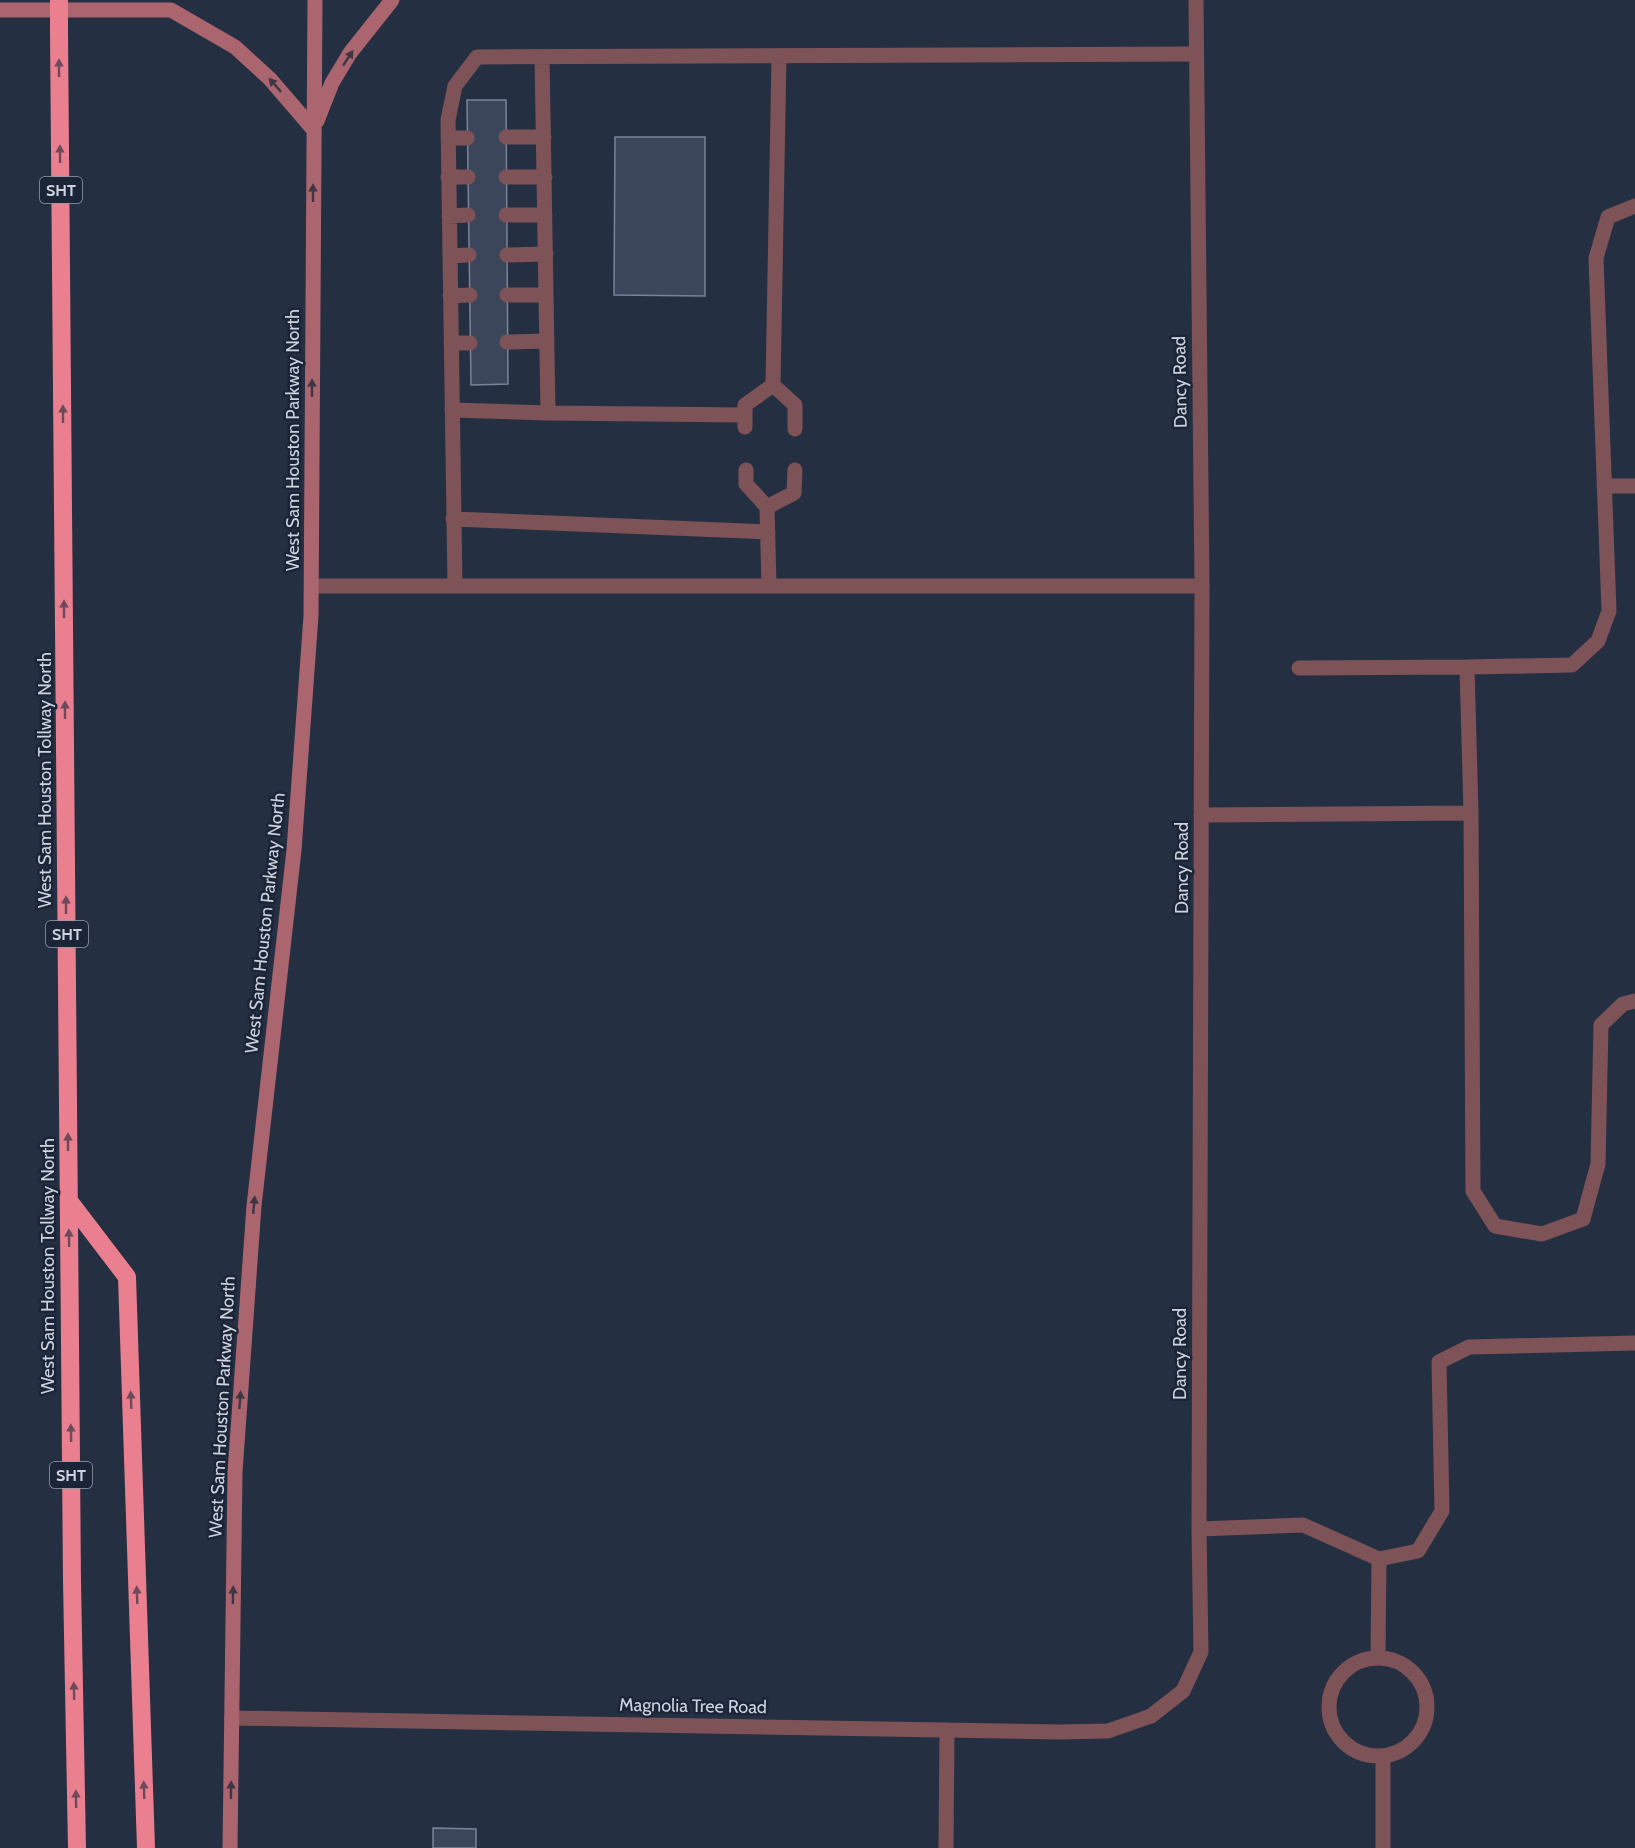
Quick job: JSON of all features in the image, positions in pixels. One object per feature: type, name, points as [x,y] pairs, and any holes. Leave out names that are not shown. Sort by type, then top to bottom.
[{"type":"highway","name":"West Sam Houston Tollway North","points":[[59,0],[72,1593],[77,1848]]},
{"type":"highway","points":[[69,1201],[127,1276],[146,1848]]},
{"type":"main road","name":"West Sam Houston Parkway North","points":[[230,1848],[236,1461],[254,1206],[294,850],[311,616],[315,0]]},
{"type":"main road","points":[[0,10],[171,10],[235,47],[270,79],[313,129],[332,83],[344,63],[392,0]]},
{"type":"street","name":"Dancy Road","points":[[1151,1716],[1183,1690],[1201,1652],[1199,1529],[1202,586],[1196,0]]},
{"type":"street","points":[[454,586],[448,120],[455,86],[477,57],[1196,54]]},
{"type":"street","points":[[779,56],[773,385],[795,405],[795,429]]},
{"type":"street","points":[[542,57],[549,413]]},
{"type":"street","points":[[506,137],[544,137]]},
{"type":"street","points":[[448,138],[467,138]]},
{"type":"street","points":[[448,177],[468,177]]},
{"type":"street","points":[[506,177],[545,177]]},
{"type":"street","points":[[1299,668],[1572,665],[1598,641],[1610,611],[1596,258],[1608,217],[1635,206]]},
{"type":"street","points":[[449,216],[468,215]]},
{"type":"street","points":[[506,215],[545,215]]},
{"type":"street","points":[[507,255],[546,254]]},
{"type":"street","points":[[450,256],[469,255]]},
{"type":"street","points":[[507,295],[546,295]]},
{"type":"street","points":[[450,296],[470,296]]},
{"type":"street","points":[[507,342],[547,341]]},
{"type":"street","points":[[451,343],[470,343]]},
{"type":"street","points":[[452,410],[745,421],[745,405],[773,385]]},
{"type":"street","points":[[746,470],[746,484],[767,507],[769,586]]},
{"type":"street","points":[[767,507],[794,493],[795,470]]},
{"type":"street","points":[[1604,486],[1635,486]]},
{"type":"street","points":[[453,519],[768,532]]},
{"type":"street","points":[[312,586],[1202,586]]},
{"type":"street","points":[[1467,667],[1471,813],[1473,1191],[1495,1226],[1542,1234],[1583,1219],[1598,1164],[1601,1024],[1623,1004],[1635,1001]]},
{"type":"street","points":[[1201,815],[1471,813]]},
{"type":"street","points":[[1199,1529],[1303,1525],[1379,1559],[1418,1551],[1442,1511],[1439,1362],[1469,1347],[1635,1343]]},
{"type":"street","points":[[1378,1657],[1379,1559]]},
{"type":"street","points":[[1378,1657],[1395,1660],[1409,1669],[1420,1682],[1426,1697],[1427,1713],[1423,1730],[1413,1743],[1399,1752],[1383,1757],[1366,1756],[1352,1750],[1339,1739],[1331,1726],[1328,1710],[1330,1694],[1336,1679],[1348,1668],[1363,1660],[1378,1657]]},
{"type":"street","name":"Magnolia Tree Road","points":[[232,1718],[1108,1731],[1151,1716]]},
{"type":"street","points":[[946,1848],[947,1730]]},
{"type":"street","points":[[1383,1757],[1383,1848]]},
{"type":"building","points":[[467,100],[506,100],[508,384],[471,385]]},
{"type":"building","points":[[615,137],[705,137],[705,296],[614,295]]},
{"type":"building","points":[[433,1828],[476,1829],[476,1848],[433,1848]]}]
